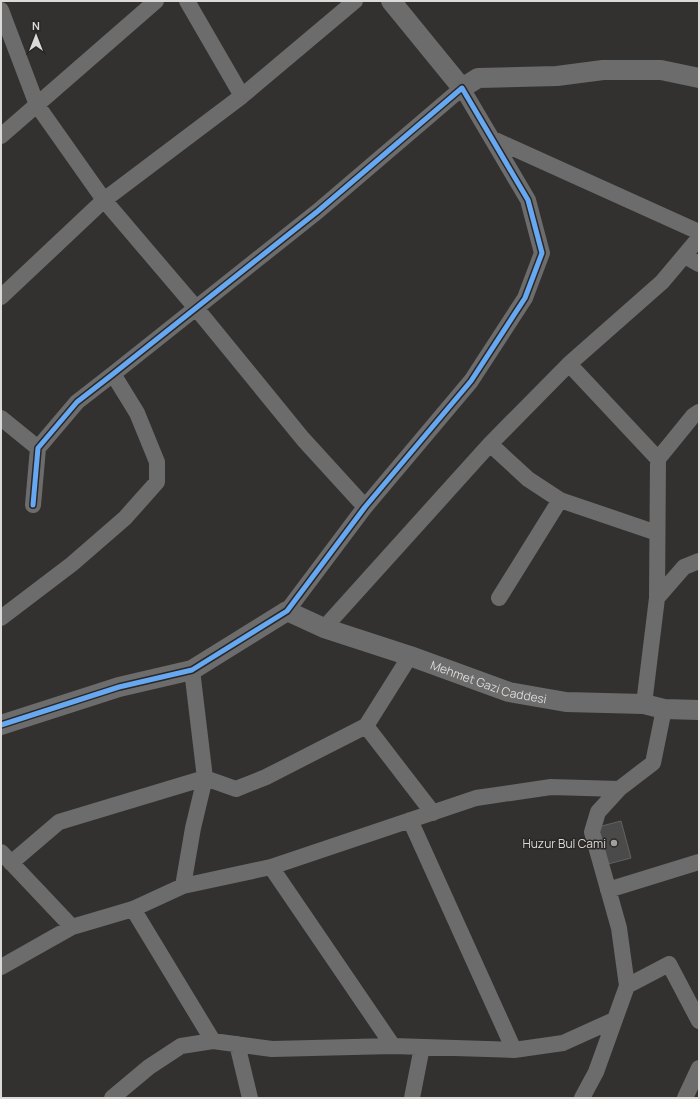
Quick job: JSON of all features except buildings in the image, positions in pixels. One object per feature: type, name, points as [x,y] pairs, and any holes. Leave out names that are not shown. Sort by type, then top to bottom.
[{"type":"street","points":[[1,136],[156,1]]},
{"type":"street","points":[[187,1],[242,96]]},
{"type":"street","points":[[1,297],[104,200],[242,96],[355,1]]},
{"type":"street","points":[[1,725],[119,687],[192,670],[287,611],[365,508],[471,381],[525,298],[542,253],[528,200],[462,88],[391,1]]},
{"type":"street","points":[[1,10],[37,105],[104,200],[196,308],[303,440],[365,508]]},
{"type":"street","points":[[33,504],[38,448],[76,402],[318,211],[462,88],[478,78],[557,76],[603,70],[661,70],[699,78]]},
{"type":"street","points":[[493,139],[699,232]]},
{"type":"street","points":[[324,628],[490,444],[569,364],[662,282],[699,238]]},
{"type":"street","points":[[685,256],[699,264]]},
{"type":"street","points":[[569,364],[658,459]]},
{"type":"street","points":[[1,618],[66,568],[125,518],[157,482],[157,462],[137,413],[113,374]]},
{"type":"street","points":[[644,704],[657,598],[658,459],[699,412]]},
{"type":"street","points":[[1,418],[38,448]]},
{"type":"street","points":[[490,444],[528,479],[560,500],[657,533]]},
{"type":"street","points":[[499,598],[560,500]]},
{"type":"street","points":[[657,598],[684,567],[699,562]]},
{"type":"street","name":"Mehmet Gazi Caddesi","points":[[287,611],[324,628],[410,656],[509,692],[566,702],[644,704],[664,709],[699,710]]},
{"type":"street","points":[[72,927],[6,857],[59,822],[204,778],[236,789],[266,777],[366,726],[410,656]]},
{"type":"street","points":[[184,886],[193,828],[204,778],[192,670]]},
{"type":"street","points":[[582,1098],[596,1072],[627,986],[619,928],[592,832],[598,812],[619,789],[653,763],[664,709]]},
{"type":"street","points":[[366,726],[433,813]]},
{"type":"street","points":[[1,967],[72,927],[133,909],[184,886],[271,867],[476,798],[551,787],[619,789]]},
{"type":"street","points":[[410,820],[514,1050]]},
{"type":"street","points":[[608,890],[699,862]]},
{"type":"street","points":[[271,867],[393,1046]]},
{"type":"street","points":[[133,909],[213,1041]]},
{"type":"street","points":[[627,986],[669,964],[699,1021]]},
{"type":"street","points":[[112,1098],[149,1067],[181,1046],[213,1041],[272,1049],[393,1046],[514,1050],[563,1043],[614,1020]]},
{"type":"street","points":[[238,1044],[250,1098]]},
{"type":"street","points":[[412,1098],[422,1047]]},
{"type":"street","points":[[685,1098],[699,1068]]},
{"type":"cycle path","points":[[1,725],[119,687],[192,670],[287,611],[365,507],[471,381],[525,298],[542,253],[528,200],[462,88],[318,211],[77,402],[38,448],[33,505]]},
{"type":"place","name":"Huzur Bul Cami","points":[[614,843]]}]
